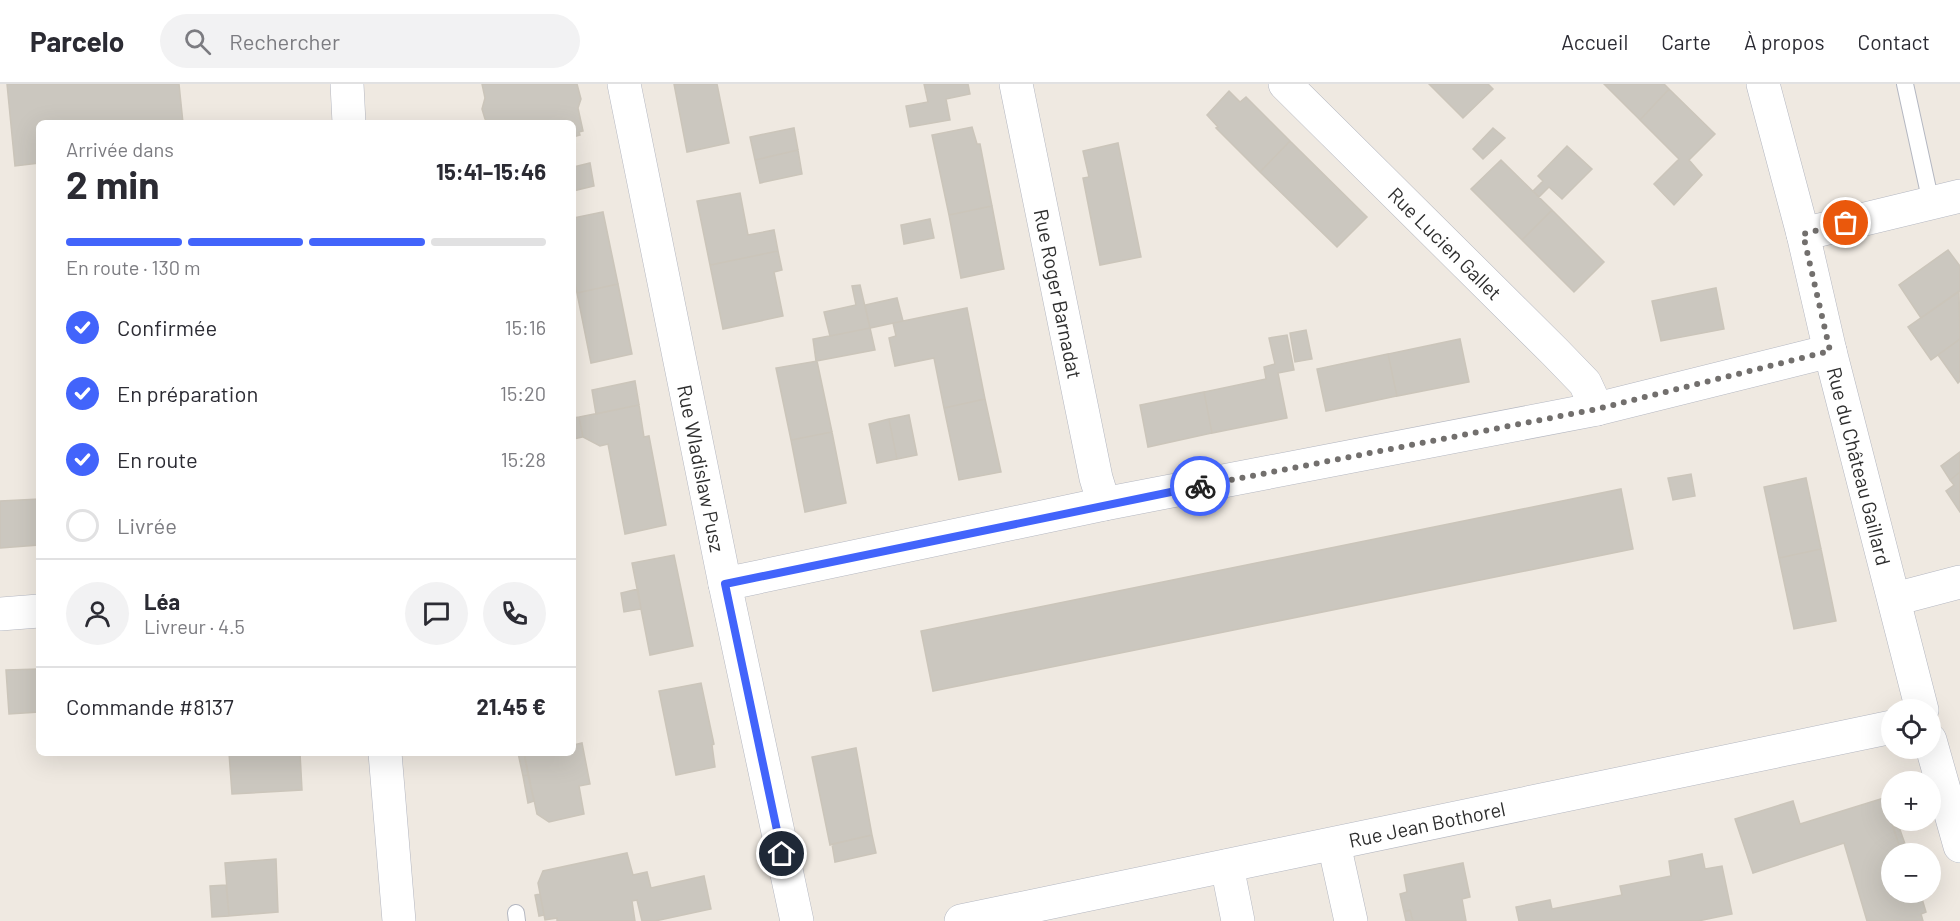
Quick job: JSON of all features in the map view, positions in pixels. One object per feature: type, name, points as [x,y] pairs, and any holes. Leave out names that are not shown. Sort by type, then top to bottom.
[{"type":"street","points":[[347,84],[349,120]]},
{"type":"street","name":"Rue Wladislaw Pusz","points":[[624,84],[796,921]]},
{"type":"street","name":"Rue Roger Barnadat","points":[[1016,84],[1096,478],[1104,504]]},
{"type":"street","name":"Rue Lucien Gallet","points":[[1285,84],[1585,383],[1597,409]]},
{"type":"street","name":"Rue du Château Gaillard","points":[[1763,84],[1803,234],[1830,351],[1919,699]]},
{"type":"street","points":[[1803,234],[1945,200]]},
{"type":"street","points":[[725,584],[1104,504],[1597,409],[1830,351]]},
{"type":"street","points":[[1895,599],[1960,582]]},
{"type":"street","points":[[0,614],[36,611]]},
{"type":"street","name":"Rue Jean Bothorel","points":[[961,921],[1881,729]]},
{"type":"street","points":[[385,756],[399,921]]},
{"type":"street","points":[[1935,759],[1960,846]]},
{"type":"street","points":[[1334,844],[1351,921]]},
{"type":"street","points":[[1227,866],[1238,921]]},
{"type":"lane","points":[[1905,84],[1945,200]]},
{"type":"building","points":[[7,84],[179,84],[183,120],[36,120],[36,163],[15,166]]},
{"type":"building","points":[[482,84],[577,84],[581,99],[578,108],[583,131],[576,136],[576,120],[486,120],[482,109],[485,98]]},
{"type":"building","points":[[674,84],[717,84],[729,143],[687,152]]},
{"type":"building","points":[[924,84],[968,84],[970,94],[946,99],[950,120],[910,127],[906,106],[928,102]]},
{"type":"building","points":[[1429,84],[1488,84],[1493,89],[1463,118]]},
{"type":"building","points":[[1604,84],[1664,84],[1669,89],[1640,120]]},
{"type":"building","points":[[1669,89],[1715,134],[1689,160],[1702,175],[1674,205],[1654,184],[1679,159],[1640,120]]},
{"type":"building","points":[[1229,91],[1240,102],[1246,97],[1290,141],[1260,172],[1216,128],[1218,127],[1207,115]]},
{"type":"building","points":[[972,127],[977,144],[980,144],[992,206],[949,215],[932,135]]},
{"type":"building","points":[[794,128],[798,150],[755,160],[750,137]]},
{"type":"building","points":[[1493,128],[1505,138],[1483,159],[1473,149]]},
{"type":"building","points":[[1290,141],[1367,217],[1337,247],[1260,172]]},
{"type":"building","points":[[1118,143],[1141,257],[1100,265],[1083,178],[1089,177],[1083,151]]},
{"type":"building","points":[[1567,146],[1592,169],[1562,199],[1549,187],[1539,197],[1533,191],[1543,181],[1538,176]]},
{"type":"building","points":[[798,150],[802,174],[760,183],[755,160]]},
{"type":"building","points":[[1501,160],[1552,210],[1522,240],[1471,189]]},
{"type":"building","points":[[590,163],[594,186],[576,190],[576,166]]},
{"type":"building","points":[[740,193],[748,235],[774,230],[778,251],[710,265],[697,201]]},
{"type":"building","points":[[992,206],[1004,269],[961,278],[949,215]]},
{"type":"building","points":[[1552,210],[1604,262],[1574,292],[1522,240]]},
{"type":"building","points":[[603,212],[618,284],[577,293],[576,217]]},
{"type":"building","points":[[930,219],[934,238],[904,244],[901,225]]},
{"type":"building","points":[[1948,250],[1960,266],[1960,291],[1921,318],[1899,285]]},
{"type":"building","points":[[778,251],[782,270],[774,272],[783,316],[723,329],[710,265]]},
{"type":"building","points":[[618,284],[632,354],[591,363],[577,293]]},
{"type":"building","points":[[860,285],[870,328],[830,336],[824,312],[856,305],[852,286]]},
{"type":"building","points":[[1716,288],[1724,329],[1661,341],[1652,301]]},
{"type":"building","points":[[1959,291],[1960,339],[1931,360],[1908,327]]},
{"type":"building","points":[[897,298],[903,321],[870,328],[865,305]]},
{"type":"building","points":[[967,308],[985,399],[944,408],[934,358],[895,366],[889,338],[896,336],[893,323]]},
{"type":"building","points":[[870,328],[875,350],[816,361],[813,339]]},
{"type":"building","points":[[1306,330],[1312,359],[1295,362],[1290,333]]},
{"type":"building","points":[[1287,335],[1294,370],[1278,373],[1287,418],[1212,433],[1204,392],[1266,379],[1264,367],[1275,364],[1269,338]]},
{"type":"building","points":[[1460,339],[1469,382],[1397,396],[1388,354]]},
{"type":"building","points":[[1960,339],[1960,381],[1958,383],[1938,355]]},
{"type":"building","points":[[1388,354],[1397,396],[1326,411],[1317,369]]},
{"type":"building","points":[[817,361],[832,432],[791,440],[776,368]]},
{"type":"building","points":[[635,381],[639,405],[596,414],[592,390]]},
{"type":"building","points":[[1204,392],[1212,433],[1148,447],[1140,405]]},
{"type":"building","points":[[985,399],[1001,472],[959,480],[944,408]]},
{"type":"building","points":[[639,405],[644,437],[649,436],[666,525],[625,534],[608,444],[600,446],[583,437],[579,417]]},
{"type":"building","points":[[909,415],[917,455],[897,459],[889,419]]},
{"type":"building","points":[[579,417],[583,437],[576,438],[576,418]]},
{"type":"building","points":[[889,419],[897,459],[877,463],[869,424]]},
{"type":"building","points":[[832,432],[846,503],[805,512],[791,440]]},
{"type":"building","points":[[1960,452],[1960,472],[1950,480],[1941,466]]},
{"type":"building","points":[[1960,472],[1960,512],[1946,491],[1954,485],[1950,480]]},
{"type":"building","points":[[1691,474],[1695,496],[1673,500],[1668,478]]},
{"type":"building","points":[[1806,478],[1821,549],[1779,558],[1764,487]]},
{"type":"building","points":[[1621,489],[1633,549],[933,691],[921,631]]},
{"type":"building","points":[[36,499],[36,545],[0,548],[0,501]]},
{"type":"building","points":[[1821,549],[1836,621],[1794,629],[1779,558]]},
{"type":"building","points":[[674,555],[693,646],[650,655],[632,563]]},
{"type":"building","points":[[638,589],[641,609],[624,612],[621,593]]},
{"type":"building","points":[[36,669],[36,712],[9,714],[6,670]]},
{"type":"building","points":[[701,683],[714,744],[712,745],[715,767],[676,775],[659,691]]},
{"type":"building","points":[[582,743],[590,784],[579,786],[584,814],[549,822],[537,814],[525,756],[576,756],[576,744]]},
{"type":"building","points":[[856,748],[872,835],[830,845],[812,757]]},
{"type":"building","points":[[229,756],[300,756],[302,790],[232,794]]},
{"type":"building","points":[[519,756],[525,756],[528,775],[523,776]]},
{"type":"building","points":[[528,775],[534,801],[528,803],[523,776]]},
{"type":"building","points":[[1881,799],[1881,831],[1895,831],[1898,843],[1881,843],[1881,903],[1923,903],[1926,912],[1921,914],[1923,921],[1867,921],[1844,843],[1753,873],[1735,819],[1793,801],[1800,824]]},
{"type":"building","points":[[1894,831],[1900,831],[1905,843],[1898,843]]},
{"type":"building","points":[[872,835],[876,853],[835,862],[832,844]]},
{"type":"building","points":[[627,853],[633,875],[647,872],[651,888],[704,876],[711,909],[655,921],[642,921],[637,900],[632,901],[635,921],[557,921],[557,918],[545,920],[538,883],[543,871]]},
{"type":"building","points":[[1702,854],[1705,869],[1722,866],[1732,914],[1698,921],[1519,921],[1516,907],[1550,900],[1552,909],[1622,895],[1620,886],[1671,876],[1669,861]]},
{"type":"building","points":[[276,859],[278,912],[229,916],[225,863]]},
{"type":"building","points":[[1463,863],[1470,897],[1462,899],[1466,921],[1413,921],[1410,910],[1404,912],[1400,894],[1407,892],[1404,875]]},
{"type":"building","points":[[226,885],[229,916],[212,917],[210,886]]},
{"type":"building","points":[[540,894],[544,915],[539,916],[535,895]]},
{"type":"building","points":[[1410,910],[1413,921],[1406,921],[1404,912]]},
{"type":"way so far","points":[[1200,486],[1597,409],[1830,351],[1803,234],[1846,223]]},
{"type":"route","points":[[782,854],[725,584],[1200,486]]}]
